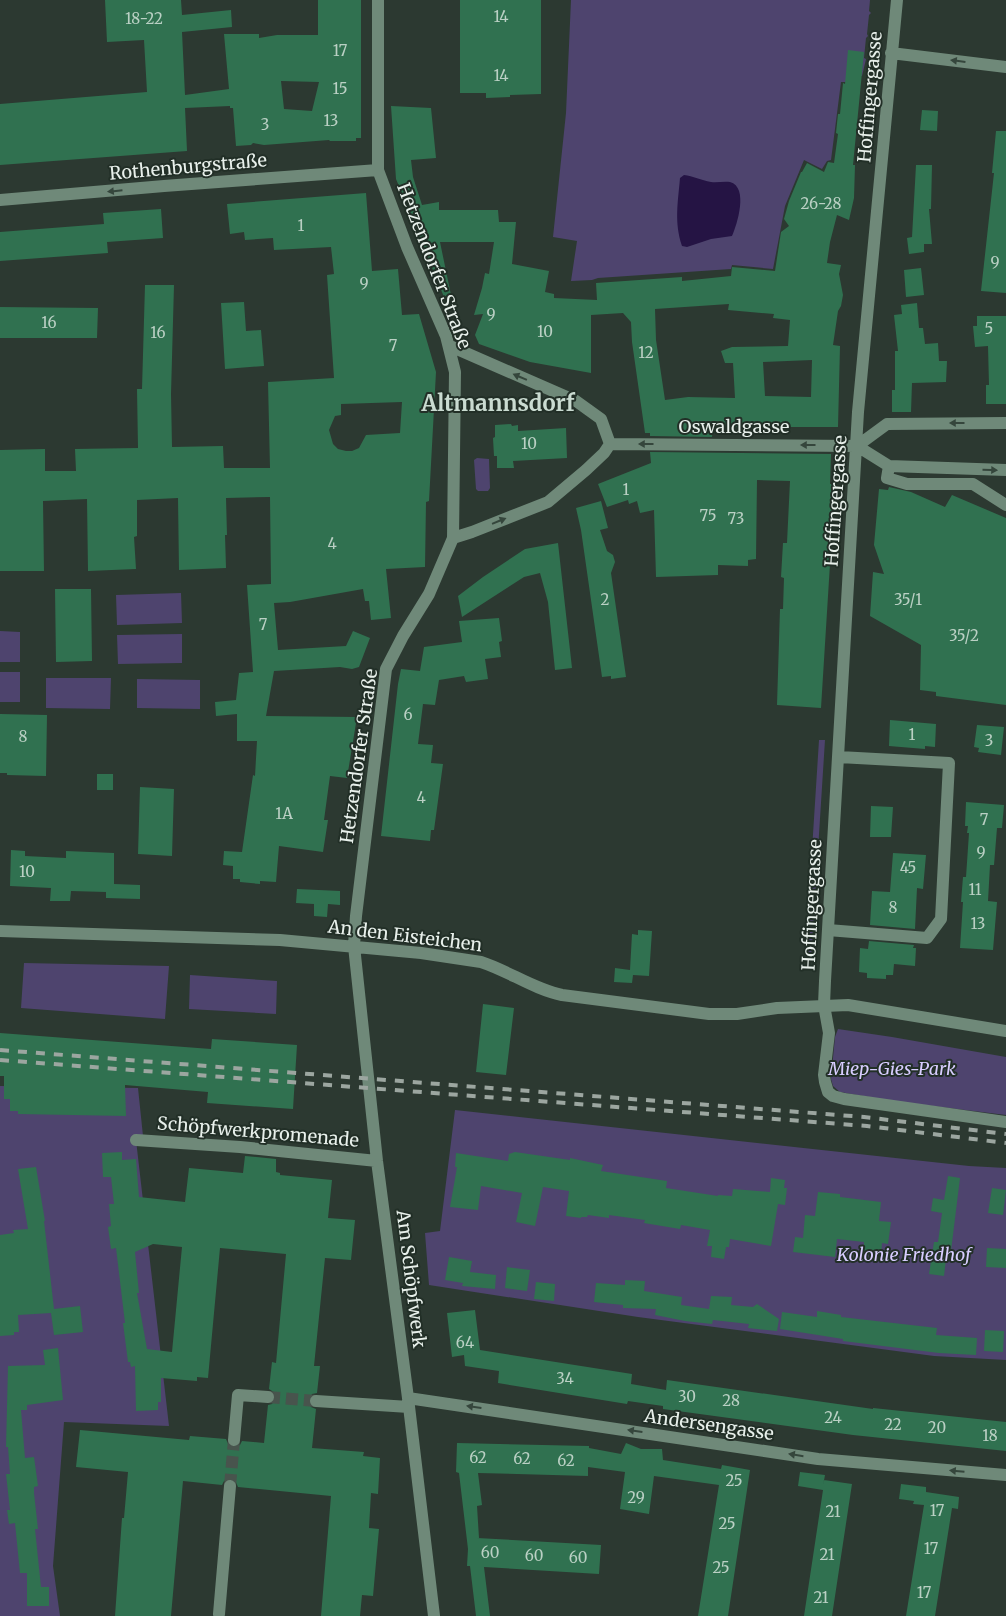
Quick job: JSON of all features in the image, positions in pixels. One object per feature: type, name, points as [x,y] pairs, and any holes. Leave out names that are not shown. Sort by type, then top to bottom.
[{"type":"street","name":"Hetzendorfer Straße","points":[[354,946],[386,669],[403,636],[429,594],[453,538],[455,372],[450,346],[407,247],[378,170],[378,0]]},
{"type":"street","name":"Hoffingergasse","points":[[897,0],[858,412],[824,1005],[829,1033],[824,1074],[828,1092],[833,1096],[844,1099],[1006,1122]]},
{"type":"street","points":[[892,53],[1006,67]]},
{"type":"street","name":"Rothenburgstraße","points":[[0,200],[378,170]]},
{"type":"street","points":[[450,346],[576,400],[602,418],[610,444],[604,453],[586,470],[548,502],[453,538]]},
{"type":"street","points":[[1006,423],[887,424],[857,446],[889,466],[1006,470]]},
{"type":"street","name":"Oswaldgasse","points":[[610,444],[857,446]]},
{"type":"street","points":[[889,466],[887,478],[907,484],[973,484],[1006,505]]},
{"type":"street","points":[[828,930],[927,938],[940,919],[949,763],[839,757]]},
{"type":"street","name":"An den Eisteichen","points":[[0,931],[280,940],[354,946],[481,962],[555,993],[709,1014],[737,1014],[777,1008],[824,1005],[862,1006],[1006,1032]]},
{"type":"street","name":"Am Schöpfwerk","points":[[354,946],[377,1161],[409,1402],[434,1616]]},
{"type":"street","name":"Schöpfwerkpromenade","points":[[136,1140],[240,1147],[377,1161]]},
{"type":"street","points":[[234,1440],[238,1395],[268,1398]]},
{"type":"street","name":"Andersengasse","points":[[316,1401],[409,1402],[818,1459],[1006,1475]]},
{"type":"street","points":[[219,1614],[230,1486]]},
{"type":"green space","points":[[571,0],[870,0],[869,11],[871,13],[869,15],[864,58],[866,59],[862,76],[848,75],[846,82],[841,82],[831,160],[827,161],[822,169],[804,160],[785,206],[773,269],[732,265],[731,269],[571,281],[577,241],[553,237],[566,113]]},
{"type":"green space","points":[[477,458],[489,459],[490,488],[488,491],[478,491],[476,489],[474,460]]},
{"type":"green space","points":[[181,593],[182,623],[117,625],[116,595]]},
{"type":"green space","points":[[0,631],[20,632],[20,662],[0,662]]},
{"type":"green space","points":[[182,634],[182,663],[118,664],[117,635]]},
{"type":"green space","points":[[0,672],[20,672],[20,702],[0,702]]},
{"type":"green space","points":[[46,678],[111,678],[110,709],[46,708]]},
{"type":"green space","points":[[137,679],[200,680],[200,709],[137,708]]},
{"type":"green space","points":[[819,740],[825,740],[811,960],[805,960]]},
{"type":"green space","points":[[24,963],[169,966],[165,1019],[21,1008]]},
{"type":"green space","points":[[190,975],[277,981],[276,1014],[189,1009]]},
{"type":"green space","name":"Miep-Gies-Park","points":[[838,1029],[1006,1057],[1006,1115],[892,1101],[840,1092],[833,1086],[831,1079],[835,1037]]},
{"type":"green space","points":[[0,1086],[138,1088],[143,1136],[136,1140],[169,1426],[64,1422],[53,1566],[60,1616],[0,1616]]},
{"type":"green space","name":"Kolonie Friedhof","points":[[455,1110],[969,1166],[1006,1168],[1006,1360],[934,1356],[638,1317],[429,1285],[425,1233],[440,1231]]},
{"type":"shaded area","points":[[684,175],[711,182],[730,182],[736,185],[739,191],[740,207],[732,236],[711,239],[687,247],[682,246],[677,212],[680,178]]},
{"type":"building","points":[[105,0],[181,0],[182,15],[231,10],[232,27],[182,32],[185,95],[229,89],[224,34],[259,34],[259,38],[277,35],[318,35],[318,0],[361,0],[361,138],[356,138],[356,141],[329,140],[264,145],[253,143],[251,145],[236,146],[233,108],[230,108],[230,106],[185,108],[187,151],[0,165],[0,104],[147,92],[144,40],[107,42]],"holes":[[[281,81],[319,82],[312,111],[284,109]]]},
{"type":"building","points":[[460,0],[541,0],[541,94],[486,98],[486,93],[460,93]]},
{"type":"building","points":[[848,50],[864,52],[853,165],[855,165],[854,198],[849,220],[837,215],[827,263],[841,265],[839,274],[843,295],[838,311],[833,345],[840,346],[838,427],[713,427],[712,437],[650,436],[650,433],[645,433],[632,342],[631,322],[623,313],[591,315],[591,373],[530,362],[479,344],[475,335],[483,314],[474,315],[485,273],[489,274],[494,242],[440,242],[451,295],[444,297],[396,179],[391,106],[431,108],[436,158],[411,160],[413,177],[422,205],[439,202],[439,210],[498,210],[499,222],[516,222],[512,264],[549,271],[545,292],[554,294],[554,298],[597,300],[596,283],[682,277],[682,281],[731,276],[732,267],[775,271],[781,232],[789,226],[784,219],[801,172],[807,163],[824,172],[828,162],[834,163],[838,134],[836,133],[838,114],[840,114],[843,83],[845,84]],"holes":[[[729,304],[728,310],[774,314],[773,318],[790,320],[788,346],[732,347],[721,351],[725,363],[733,363],[735,398],[688,397],[665,400],[656,340],[655,309]],[[812,360],[811,397],[765,396],[763,362]]]},
{"type":"building","points":[[922,110],[938,111],[937,131],[920,130]]},
{"type":"building","points":[[996,131],[1006,131],[1006,293],[981,291],[994,173],[992,173]]},
{"type":"building","points":[[916,165],[932,165],[931,209],[929,209],[932,244],[924,244],[924,252],[909,254],[907,238],[912,237]]},
{"type":"building","points":[[366,193],[372,271],[398,269],[402,315],[419,314],[436,372],[429,501],[426,502],[425,567],[386,569],[391,618],[371,620],[369,601],[365,601],[363,589],[274,603],[278,650],[346,646],[353,631],[370,638],[359,667],[352,669],[340,667],[274,671],[266,716],[357,717],[347,778],[330,776],[324,820],[328,820],[323,852],[279,846],[276,882],[260,881],[260,884],[240,882],[240,879],[233,879],[233,866],[223,865],[224,851],[242,852],[253,775],[255,776],[257,741],[237,741],[237,714],[216,716],[215,702],[236,700],[239,673],[253,672],[247,585],[271,584],[270,497],[226,498],[226,568],[179,570],[178,498],[137,500],[137,536],[134,537],[136,569],[88,571],[87,499],[43,501],[44,571],[0,571],[0,450],[45,449],[45,471],[76,471],[75,449],[138,448],[137,389],[142,389],[145,285],[174,285],[171,394],[172,447],[223,446],[224,468],[270,468],[268,382],[334,378],[327,275],[334,274],[331,247],[274,250],[273,238],[245,240],[244,232],[230,234],[227,204]],"holes":[[[402,402],[400,433],[366,435],[359,448],[346,451],[338,449],[333,444],[329,430],[335,416],[341,415],[341,404]]]},
{"type":"building","points":[[161,209],[163,238],[107,242],[108,253],[0,261],[0,232],[104,224],[103,213]]},
{"type":"building","points":[[921,268],[924,295],[906,297],[904,270]]},
{"type":"building","points":[[244,302],[246,331],[261,330],[264,366],[225,369],[221,303]]},
{"type":"building","points":[[917,303],[919,328],[923,328],[925,344],[938,343],[939,361],[947,361],[946,382],[912,383],[911,412],[892,412],[892,390],[895,390],[895,351],[898,351],[894,315],[902,314],[901,305]]},
{"type":"building","points":[[0,307],[98,308],[97,338],[0,338]]},
{"type":"building","points":[[977,316],[1006,316],[1006,404],[986,404],[986,385],[989,385],[988,346],[975,347],[973,326],[977,326]]},
{"type":"building","points":[[511,424],[512,426],[518,425],[518,431],[566,428],[567,458],[513,461],[514,468],[497,468],[497,456],[494,456],[493,438],[495,437],[495,425]]},
{"type":"building","points":[[650,452],[831,454],[830,484],[835,484],[821,708],[777,705],[780,609],[783,609],[784,578],[781,577],[783,543],[787,543],[790,481],[757,480],[756,559],[748,560],[748,566],[718,565],[718,575],[656,577],[654,510],[640,513],[637,501],[629,504],[628,500],[607,507],[598,484],[651,463]]},
{"type":"building","points":[[889,487],[911,492],[945,507],[952,495],[1006,518],[1006,705],[936,696],[936,692],[920,690],[921,645],[870,616],[873,572],[884,574],[874,545],[879,489],[888,490]]},
{"type":"building","points":[[601,501],[608,528],[600,530],[607,551],[613,555],[615,562],[611,573],[626,677],[611,679],[611,676],[602,677],[581,530],[576,508]]},
{"type":"building","points":[[558,543],[572,668],[555,670],[548,602],[540,573],[524,577],[462,617],[458,596],[525,549]]},
{"type":"building","points":[[55,589],[91,589],[92,661],[56,662]]},
{"type":"building","points":[[499,618],[502,641],[499,642],[501,657],[485,659],[488,679],[466,682],[464,676],[439,680],[435,705],[423,704],[418,744],[433,745],[431,763],[443,764],[434,830],[431,830],[430,841],[381,836],[401,669],[420,671],[424,647],[462,642],[459,621]]},
{"type":"building","points":[[0,714],[47,715],[46,776],[7,775],[7,773],[0,773]]},
{"type":"building","points":[[890,720],[936,724],[935,747],[925,746],[925,749],[889,746]]},
{"type":"building","points":[[977,725],[1004,727],[1001,755],[978,752],[979,748],[974,747]]},
{"type":"building","points":[[97,774],[113,774],[113,790],[97,790]]},
{"type":"building","points":[[140,787],[174,789],[172,856],[138,854]]},
{"type":"building","points":[[966,802],[1004,805],[1002,828],[997,828],[994,865],[990,865],[988,901],[997,902],[993,950],[960,948],[963,902],[961,902],[963,877],[966,877],[969,833],[967,833],[968,826],[965,826]]},
{"type":"building","points":[[871,806],[893,807],[891,837],[870,837]]},
{"type":"building","points":[[11,850],[25,851],[25,856],[66,858],[66,851],[114,853],[114,884],[140,885],[140,899],[106,898],[106,892],[71,891],[70,901],[50,901],[51,888],[10,886]]},
{"type":"building","points":[[893,853],[926,855],[923,889],[917,888],[915,929],[870,925],[872,891],[890,892]]},
{"type":"building","points":[[297,889],[340,891],[340,905],[328,904],[327,917],[314,916],[314,904],[296,903]]},
{"type":"building","points":[[638,930],[652,931],[649,976],[633,975],[632,983],[614,982],[615,968],[630,970],[632,934],[638,935]]},
{"type":"building","points":[[869,941],[914,945],[913,948],[916,948],[915,966],[894,964],[893,975],[886,975],[886,979],[867,978],[867,973],[859,972],[860,948],[868,949]]},
{"type":"building","points":[[483,1004],[514,1008],[506,1075],[476,1072]]},
{"type":"building","points":[[0,1033],[211,1049],[212,1039],[297,1045],[293,1109],[207,1103],[208,1092],[125,1085],[126,1116],[18,1114],[18,1111],[10,1111],[10,1099],[4,1099],[4,1076],[0,1076]]},
{"type":"building","points":[[122,1152],[122,1160],[136,1159],[139,1197],[185,1202],[189,1168],[243,1173],[245,1156],[276,1159],[276,1172],[280,1173],[280,1175],[332,1180],[328,1218],[355,1220],[351,1260],[325,1258],[314,1366],[320,1366],[317,1393],[312,1394],[308,1401],[311,1407],[316,1409],[312,1448],[364,1452],[363,1456],[380,1458],[378,1494],[371,1493],[369,1528],[379,1529],[373,1596],[362,1595],[360,1616],[321,1616],[331,1496],[238,1487],[235,1480],[230,1478],[224,1481],[222,1485],[183,1481],[171,1616],[115,1616],[122,1518],[124,1518],[128,1472],[76,1467],[80,1430],[189,1440],[190,1436],[226,1439],[229,1446],[234,1448],[240,1445],[242,1441],[264,1443],[268,1405],[272,1404],[276,1398],[275,1393],[269,1389],[272,1362],[276,1363],[286,1254],[220,1248],[208,1378],[197,1377],[197,1381],[161,1378],[161,1402],[158,1402],[158,1410],[136,1411],[135,1366],[131,1367],[130,1362],[128,1362],[116,1248],[111,1249],[108,1227],[111,1226],[109,1204],[114,1204],[111,1177],[103,1177],[102,1153]],"holes":[[[153,1244],[182,1247],[172,1352],[147,1349],[137,1293],[139,1293],[135,1252]]]},
{"type":"building","points":[[515,1152],[570,1160],[570,1158],[603,1165],[601,1171],[667,1181],[666,1188],[718,1196],[732,1196],[733,1189],[770,1192],[771,1178],[785,1180],[784,1188],[787,1188],[785,1205],[778,1204],[771,1246],[730,1239],[729,1247],[726,1247],[724,1259],[711,1257],[712,1246],[707,1246],[710,1230],[681,1225],[680,1229],[644,1223],[645,1220],[609,1215],[609,1218],[588,1215],[581,1218],[566,1216],[569,1191],[543,1187],[535,1226],[516,1222],[522,1193],[481,1186],[478,1210],[450,1207],[457,1167],[455,1167],[456,1153],[508,1161],[509,1154]]},
{"type":"building","points":[[36,1167],[45,1221],[54,1309],[80,1306],[83,1332],[54,1335],[51,1313],[18,1315],[19,1332],[14,1332],[14,1335],[0,1336],[0,1235],[14,1233],[13,1230],[28,1229],[18,1169]]},
{"type":"building","points":[[948,1176],[960,1178],[951,1251],[947,1251],[944,1276],[929,1274],[934,1242],[938,1242],[942,1213],[931,1211],[933,1198],[944,1200]]},
{"type":"building","points":[[992,1188],[1006,1190],[1003,1215],[988,1213]]},
{"type":"building","points":[[818,1192],[881,1202],[879,1221],[891,1222],[888,1244],[882,1243],[881,1255],[863,1253],[864,1242],[837,1239],[835,1257],[793,1252],[795,1237],[803,1238],[805,1215],[815,1216]]},
{"type":"building","points":[[987,1248],[1006,1249],[1006,1268],[986,1267]]},
{"type":"building","points":[[449,1257],[472,1261],[470,1272],[496,1275],[495,1289],[462,1286],[463,1283],[445,1280]]},
{"type":"building","points":[[507,1267],[530,1270],[527,1291],[505,1288]]},
{"type":"building","points":[[625,1280],[645,1281],[644,1291],[682,1297],[681,1305],[709,1309],[711,1296],[732,1297],[731,1305],[753,1307],[757,1304],[779,1319],[777,1331],[748,1328],[749,1324],[713,1320],[712,1324],[685,1321],[655,1315],[656,1309],[623,1308],[623,1305],[594,1302],[596,1283],[625,1285]]},
{"type":"building","points":[[536,1282],[555,1284],[554,1301],[534,1299]]},
{"type":"building","points":[[475,1310],[480,1350],[632,1374],[631,1384],[666,1390],[667,1380],[873,1409],[1006,1422],[1006,1451],[853,1435],[663,1409],[663,1406],[628,1401],[627,1404],[498,1383],[499,1371],[465,1366],[464,1355],[452,1357],[447,1313]]},
{"type":"building","points":[[817,1311],[841,1315],[841,1317],[937,1328],[936,1335],[977,1338],[976,1355],[939,1353],[843,1341],[843,1339],[780,1329],[782,1312],[817,1317]]},
{"type":"building","points":[[985,1330],[1004,1331],[1003,1352],[984,1351]]},
{"type":"building","points":[[58,1348],[63,1400],[27,1405],[27,1410],[21,1410],[25,1458],[34,1457],[38,1486],[34,1487],[38,1529],[35,1529],[41,1587],[49,1587],[49,1606],[27,1606],[27,1573],[20,1573],[15,1523],[9,1524],[7,1510],[10,1510],[6,1474],[10,1474],[8,1447],[6,1447],[8,1366],[45,1365],[43,1350]]},
{"type":"building","points":[[457,1443],[589,1446],[589,1448],[621,1454],[626,1443],[641,1449],[662,1449],[663,1460],[721,1469],[722,1465],[750,1470],[728,1616],[698,1616],[719,1485],[654,1476],[649,1514],[620,1509],[625,1472],[588,1467],[588,1476],[478,1473],[482,1505],[477,1506],[479,1538],[477,1538],[601,1545],[599,1574],[484,1567],[490,1616],[476,1616],[470,1566],[467,1566],[468,1549],[459,1473],[456,1472]]},
{"type":"building","points":[[800,1472],[825,1475],[824,1480],[852,1484],[832,1616],[804,1616],[823,1490],[798,1486]]},
{"type":"building","points":[[901,1484],[926,1487],[926,1492],[959,1497],[958,1509],[952,1508],[935,1616],[906,1616],[924,1505],[913,1504],[914,1501],[899,1499]]},
{"type":"tunnel","points":[[268,1397],[316,1401]]},
{"type":"tunnel","points":[[230,1486],[234,1440]]},
{"type":"railway","points":[[0,1050],[864,1117],[1006,1134]]},
{"type":"railway","points":[[0,1060],[867,1126],[1006,1143]]},
{"type":"district","name":"Altmannsdorf","points":[[498,403]]}]
